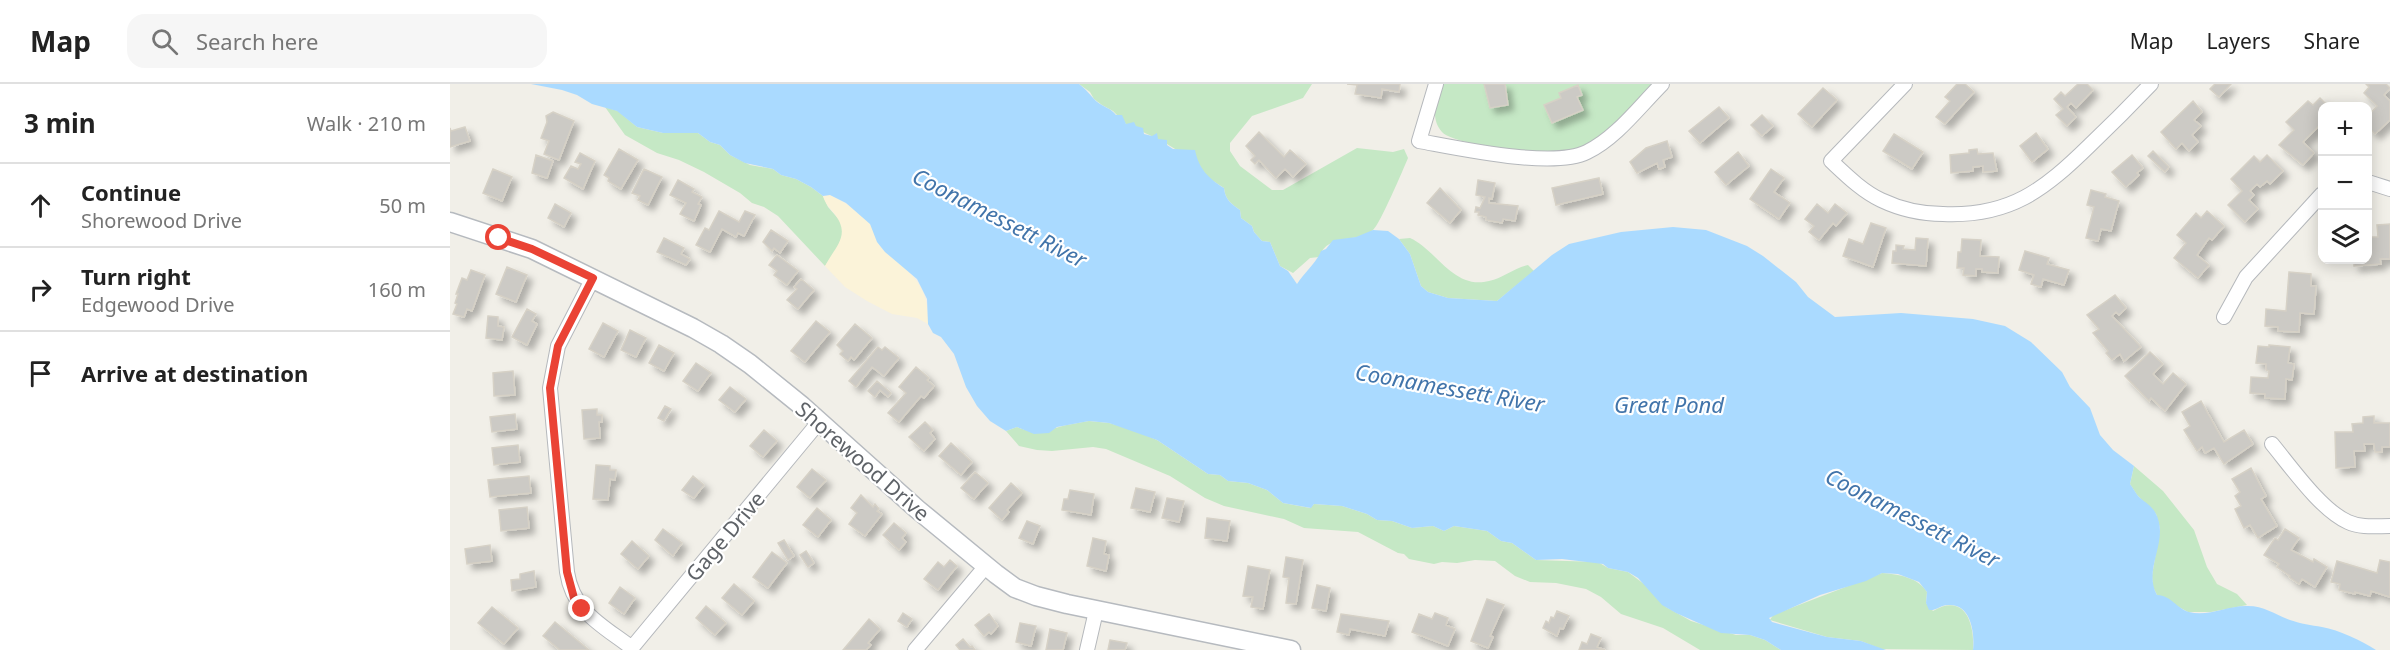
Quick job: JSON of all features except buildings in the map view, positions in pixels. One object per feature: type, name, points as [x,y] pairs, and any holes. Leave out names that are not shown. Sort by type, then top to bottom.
[{"type":"street","points":[[1436,84],[1419,141],[1468,150],[1545,159],[1570,158],[1586,153],[1606,139],[1662,84]]},
{"type":"street","points":[[1905,84],[1831,161],[1858,185],[1880,200],[1929,214],[1954,215],[1976,214],[2007,206],[2028,197],[2056,178],[2151,84]]},
{"type":"street","points":[[2372,184],[2390,189]]},
{"type":"street","points":[[2224,317],[2246,277],[2318,198]]},
{"type":"street","name":"Shorewood Drive","points":[[450,222],[532,249],[721,344],[750,364],[917,509],[1015,588],[1036,597],[1096,611],[1291,650]]},
{"type":"street","points":[[593,278],[558,346],[550,388],[567,572],[574,598],[582,609],[631,649]]},
{"type":"street","name":"Gage Drive","points":[[631,649],[819,422]]},
{"type":"street","points":[[2272,444],[2305,484],[2337,516],[2363,526],[2390,526]]},
{"type":"street","points":[[915,650],[986,566]]},
{"type":"street","points":[[1087,650],[1096,611]]},
{"type":"green space","points":[[1079,84],[1312,84],[1303,98],[1252,116],[1230,143],[1230,151],[1240,166],[1272,190],[1283,190],[1357,148],[1393,152],[1404,149],[1408,158],[1386,208],[1373,230],[1359,237],[1329,244],[1319,257],[1310,258],[1293,273],[1280,266],[1270,242],[1262,241],[1252,226],[1241,218],[1240,210],[1229,201],[1224,188],[1207,177],[1198,163],[1162,141],[1126,124]]},
{"type":"green space","points":[[1443,84],[1653,84],[1601,137],[1577,151],[1557,153],[1502,148],[1450,137],[1438,126],[1435,114]]},
{"type":"green space","points":[[605,107],[618,111],[637,127],[663,133],[698,133],[710,142],[720,145],[730,155],[750,165],[773,169],[781,175],[796,179],[811,187],[823,196],[828,207],[842,223],[843,234],[838,247],[825,266],[778,216],[752,203],[740,193],[704,172],[657,153],[625,135]]},
{"type":"green space","points":[[1410,238],[1429,251],[1455,275],[1465,280],[1489,281],[1528,265],[1534,271],[1497,301],[1448,298],[1428,292],[1421,286],[1410,254],[1399,239]]},
{"type":"green space","points":[[1089,421],[1131,429],[1157,440],[1208,474],[1220,475],[1228,481],[1248,483],[1267,490],[1283,503],[1310,508],[1314,504],[1342,506],[1367,514],[1377,520],[1392,521],[1412,528],[1433,526],[1444,531],[1454,526],[1487,531],[1501,541],[1512,543],[1536,560],[1598,562],[1608,568],[1628,572],[1648,587],[1666,607],[1691,621],[1736,635],[1750,635],[1765,640],[1781,650],[1700,650],[1663,628],[1621,614],[1601,597],[1586,589],[1556,583],[1530,582],[1515,576],[1495,561],[1475,560],[1434,564],[1409,559],[1404,554],[1358,532],[1304,528],[1284,519],[1224,506],[1205,498],[1170,476],[1106,449],[1093,447],[1052,451],[1037,450],[1019,446],[1006,431],[1017,427],[1039,433]]},
{"type":"green space","points":[[2134,466],[2163,491],[2194,530],[2207,567],[2217,584],[2237,594],[2247,605],[2211,612],[2188,612],[2157,595],[2153,587],[2152,576],[2160,528],[2156,514],[2137,495],[2130,484]]},
{"type":"green space","points":[[1882,573],[1901,576],[1919,583],[1927,592],[1926,603],[1933,611],[1953,605],[1960,608],[1970,621],[1973,650],[1881,649],[1861,641],[1827,637],[1770,620],[1773,615]]},
{"type":"sand","points":[[830,195],[863,216],[871,225],[883,250],[905,268],[917,282],[925,296],[928,324],[917,318],[892,314],[867,301],[845,287],[825,266],[842,234],[839,220],[823,196]]},
{"type":"water","name":"Great Pond","points":[[531,84],[1079,84],[1096,101],[1116,115],[1122,115],[1126,124],[1134,122],[1136,126],[1143,128],[1144,134],[1152,136],[1157,133],[1158,139],[1167,140],[1167,145],[1173,149],[1195,150],[1205,172],[1224,188],[1229,201],[1240,210],[1241,218],[1252,226],[1262,241],[1270,242],[1280,266],[1288,271],[1297,284],[1321,251],[1326,249],[1333,240],[1356,237],[1373,230],[1388,231],[1399,239],[1410,254],[1421,286],[1428,292],[1448,298],[1497,301],[1552,255],[1569,244],[1621,232],[1673,227],[1706,230],[1747,246],[1763,256],[1796,282],[1808,297],[1835,317],[1901,313],[1973,319],[2005,326],[2031,342],[2062,372],[2070,387],[2090,408],[2100,435],[2113,450],[2134,466],[2130,484],[2138,496],[2155,512],[2159,522],[2159,543],[2153,575],[2153,585],[2157,595],[2189,612],[2196,613],[2241,606],[2259,607],[2294,621],[2343,633],[2376,650],[1973,650],[1970,620],[1962,609],[1948,605],[1929,610],[1926,603],[1927,592],[1919,582],[1898,574],[1882,573],[1866,581],[1820,595],[1769,618],[1772,622],[1827,637],[1861,641],[1886,650],[1781,650],[1765,640],[1750,635],[1721,633],[1676,613],[1662,605],[1638,578],[1628,572],[1608,568],[1603,564],[1562,559],[1536,560],[1512,543],[1501,541],[1487,531],[1454,526],[1444,531],[1433,526],[1412,528],[1392,521],[1377,520],[1367,514],[1342,506],[1314,504],[1311,508],[1283,503],[1267,490],[1248,483],[1228,481],[1220,475],[1208,474],[1157,440],[1109,423],[1089,421],[1057,427],[1049,433],[1034,434],[1017,427],[1006,431],[990,421],[977,406],[966,387],[954,354],[941,337],[933,333],[928,324],[927,299],[917,279],[885,252],[877,242],[870,224],[846,203],[830,195],[823,196],[811,187],[796,179],[781,175],[773,169],[745,163],[698,133],[663,133],[637,127],[617,111],[592,104],[577,95],[562,90]]},
{"type":"route","points":[[499,238],[532,249],[593,278],[558,346],[550,388],[567,572],[574,598],[582,609]]},
{"type":"water label","name":"Coonamessett River","points":[[1000,217]]},
{"type":"water label","name":"Coonamessett River","points":[[1450,387]]},
{"type":"water label","name":"Coonamessett River","points":[[1913,517]]}]
